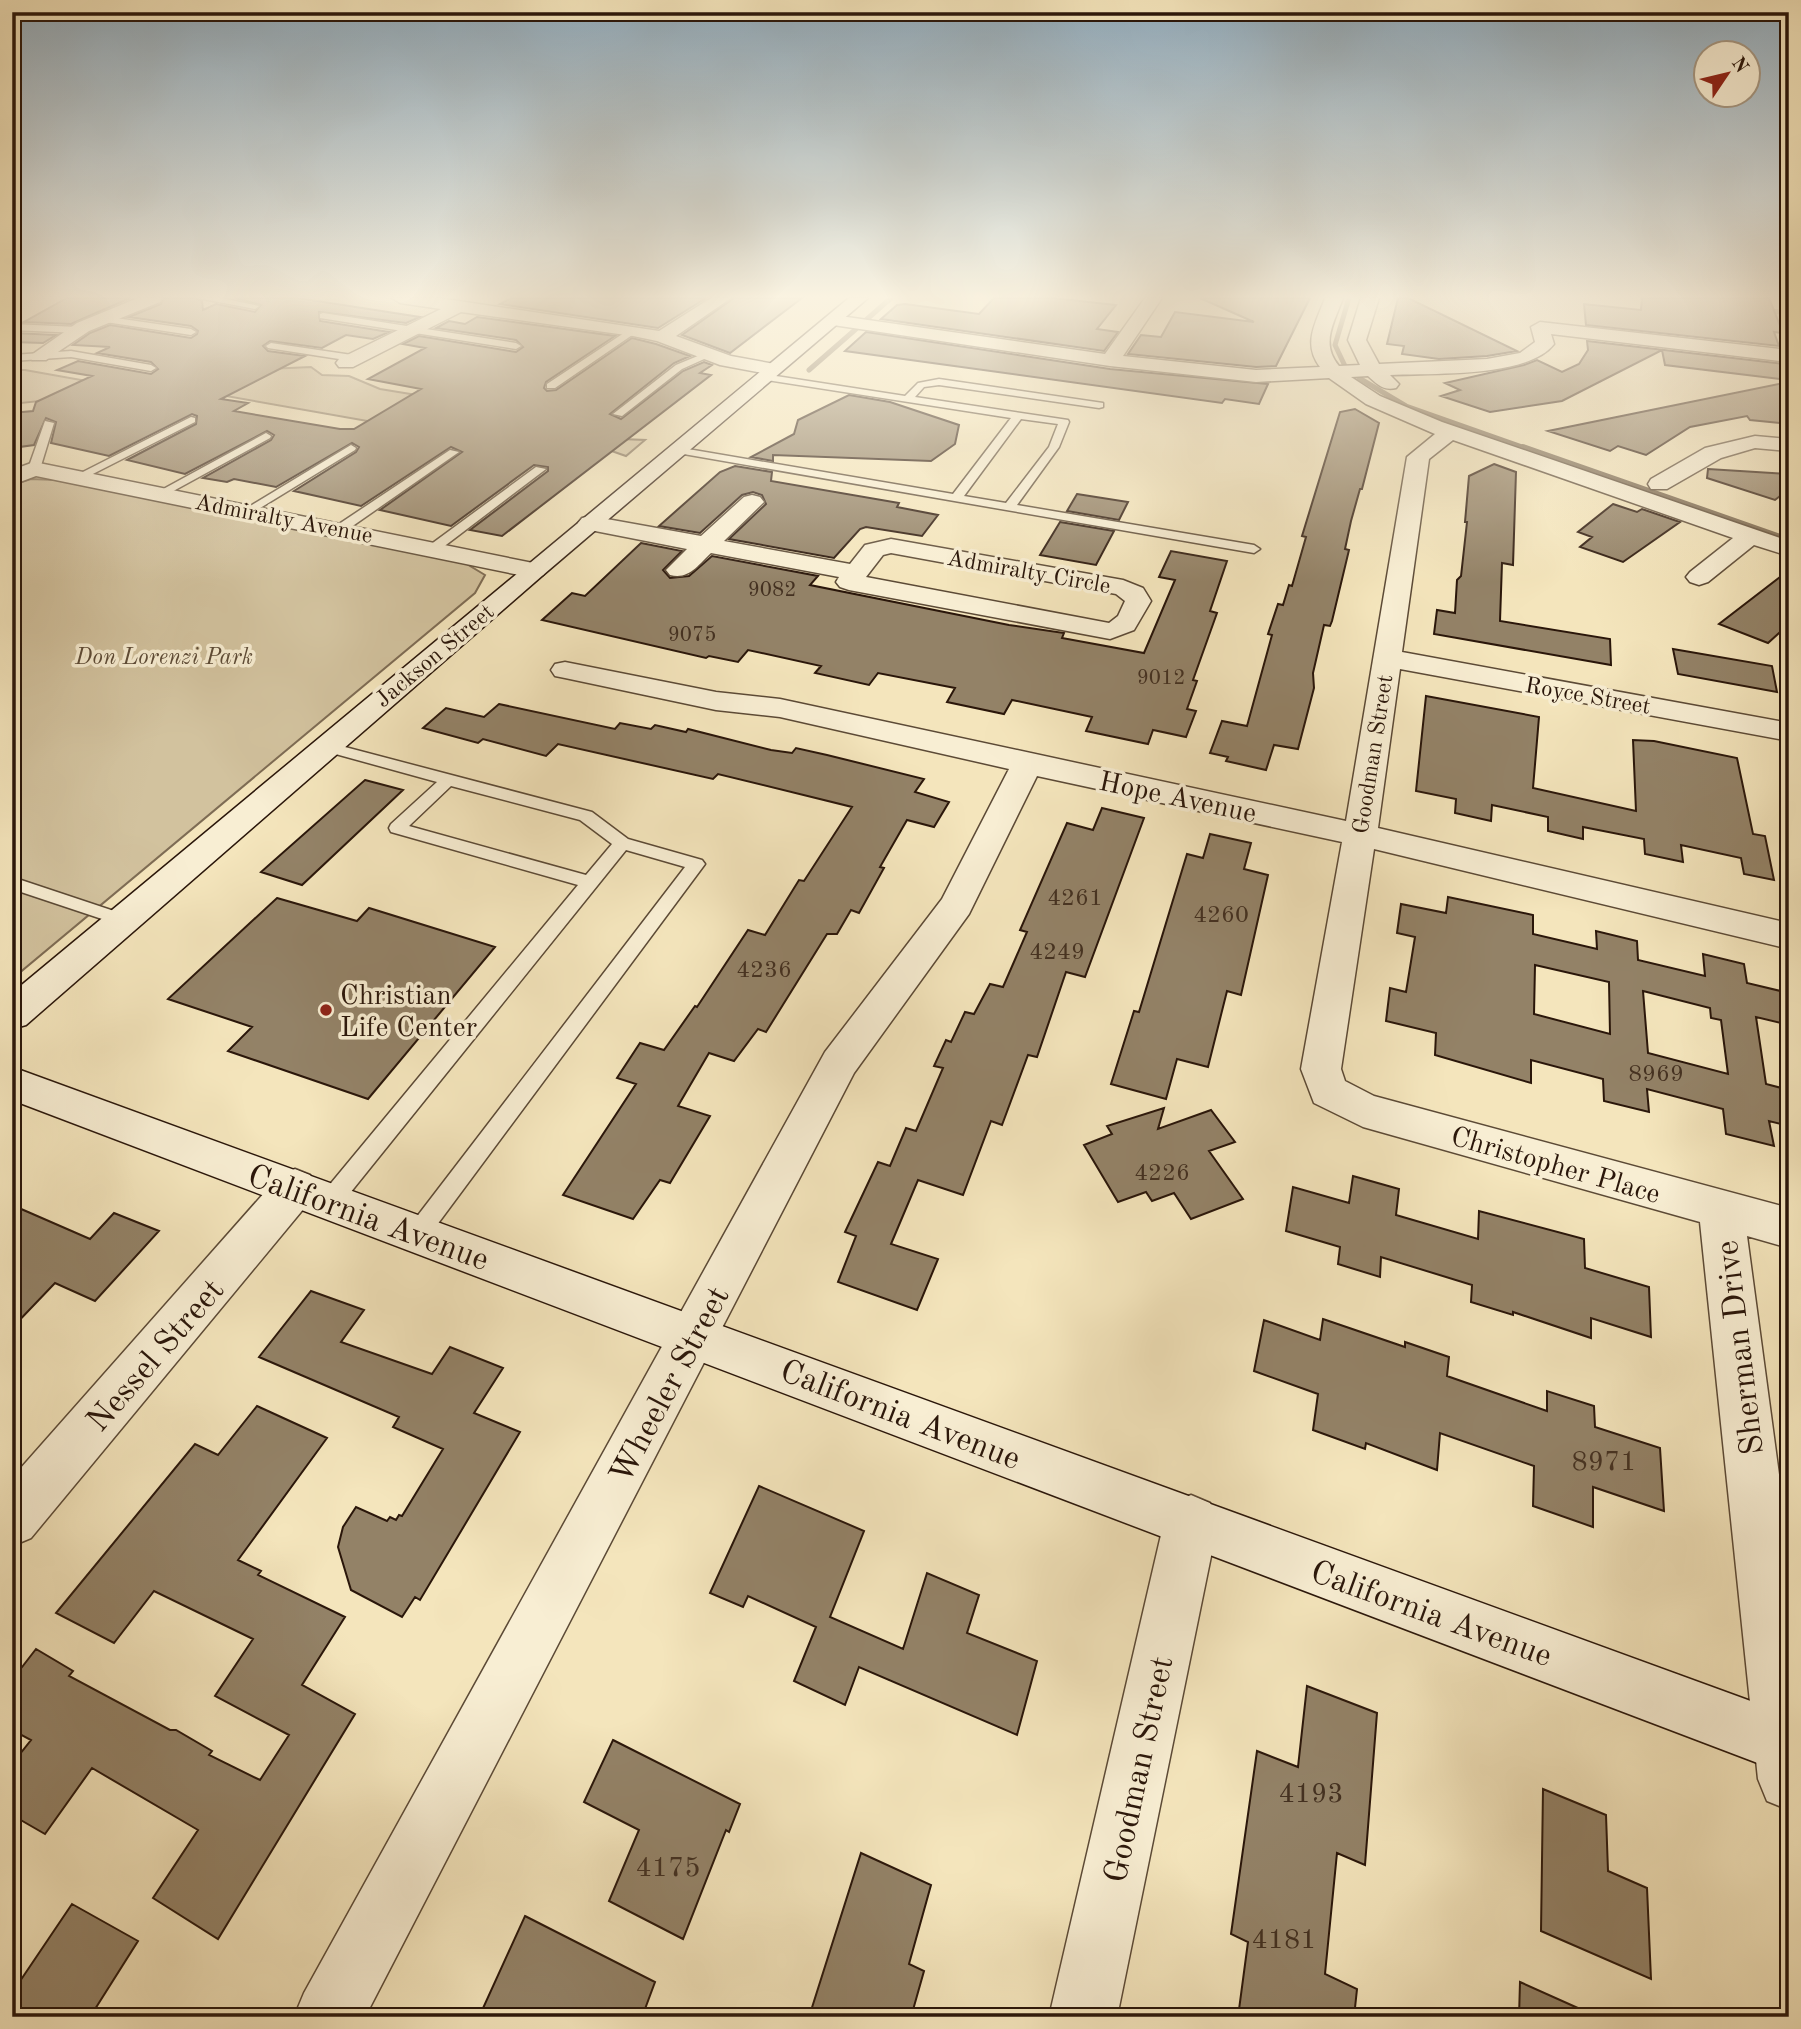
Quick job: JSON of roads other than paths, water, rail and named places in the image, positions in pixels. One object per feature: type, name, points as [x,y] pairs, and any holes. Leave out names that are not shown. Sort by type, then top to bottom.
[{"type":"street","name":"Jackson Street","points":[[12,1015],[744,393]]},
{"type":"street","points":[[1361,393],[1404,415],[1450,432],[1789,549]]},
{"type":"street","points":[[1403,393],[1414,399],[1789,528]]},
{"type":"street","name":"Goodman Street","points":[[1328,1091],[1321,1069],[1418,457],[1450,432]]},
{"type":"street","points":[[1658,484],[1713,453],[1755,442],[1789,445]]},
{"type":"street","name":"Admiralty Avenue","points":[[23,473],[79,477],[534,570]]},
{"type":"street","points":[[679,570],[752,502]]},
{"type":"street","name":"Admiralty Circle","points":[[590,523],[856,573]]},
{"type":"street","points":[[1699,577],[1751,536]]},
{"type":"street","name":"Admiralty Circle","points":[[891,546],[1123,588],[1134,594],[1138,601],[1129,623],[1121,629],[1110,631],[849,582],[856,573],[874,550],[891,546]]},
{"type":"street","name":"Royce Street","points":[[1387,658],[1789,732]]},
{"type":"street","name":"Hope Avenue","points":[[565,670],[716,701],[780,708],[831,719],[1360,835],[1789,936]]},
{"type":"street","name":"Wheeler Street","points":[[328,2017],[839,1063],[957,905],[1027,764]]},
{"type":"street","name":"California Avenue","points":[[12,1083],[1191,1522],[1787,1756]]},
{"type":"street","name":"Christopher Place","points":[[1328,1091],[1363,1110],[1789,1228]]},
{"type":"street","name":"Nessel Street","points":[[12,1519],[312,1195]]},
{"type":"street","name":"Sherman Drive","points":[[1721,1210],[1787,1756]]},
{"type":"street","name":"Goodman Street","points":[[1083,2017],[1191,1522]]},
{"type":"lane","points":[[618,414],[646,393]]},
{"type":"lane","points":[[874,393],[1064,422],[1054,447],[1009,507]]},
{"type":"lane","points":[[908,399],[914,393]]},
{"type":"lane","points":[[1013,393],[1099,405]]},
{"type":"lane","points":[[956,498],[1018,416]]},
{"type":"lane","points":[[79,477],[191,420]]},
{"type":"lane","points":[[23,473],[49,423]]},
{"type":"lane","points":[[162,494],[266,436]]},
{"type":"lane","points":[[248,512],[351,447]]},
{"type":"lane","points":[[676,450],[1254,549]]},
{"type":"lane","points":[[340,529],[454,452]]},
{"type":"lane","points":[[434,548],[540,469]]},
{"type":"lane","points":[[326,747],[586,816],[622,844],[696,863],[417,1234]]},
{"type":"lane","points":[[447,780],[397,828],[590,882]]},
{"type":"lane","points":[[312,1195],[622,844]]},
{"type":"lane","points":[[12,883],[123,920]]},
{"type":"waterway","points":[[1384,393],[1406,406],[1528,449]]},
{"type":"waterway","points":[[1523,447],[1789,540]]},
{"type":"place","name":"Christian Life Center","points":[[326,1010]]},
{"type":"park label","name":"Don Lorenzi Park","points":[[164,656]]}]
